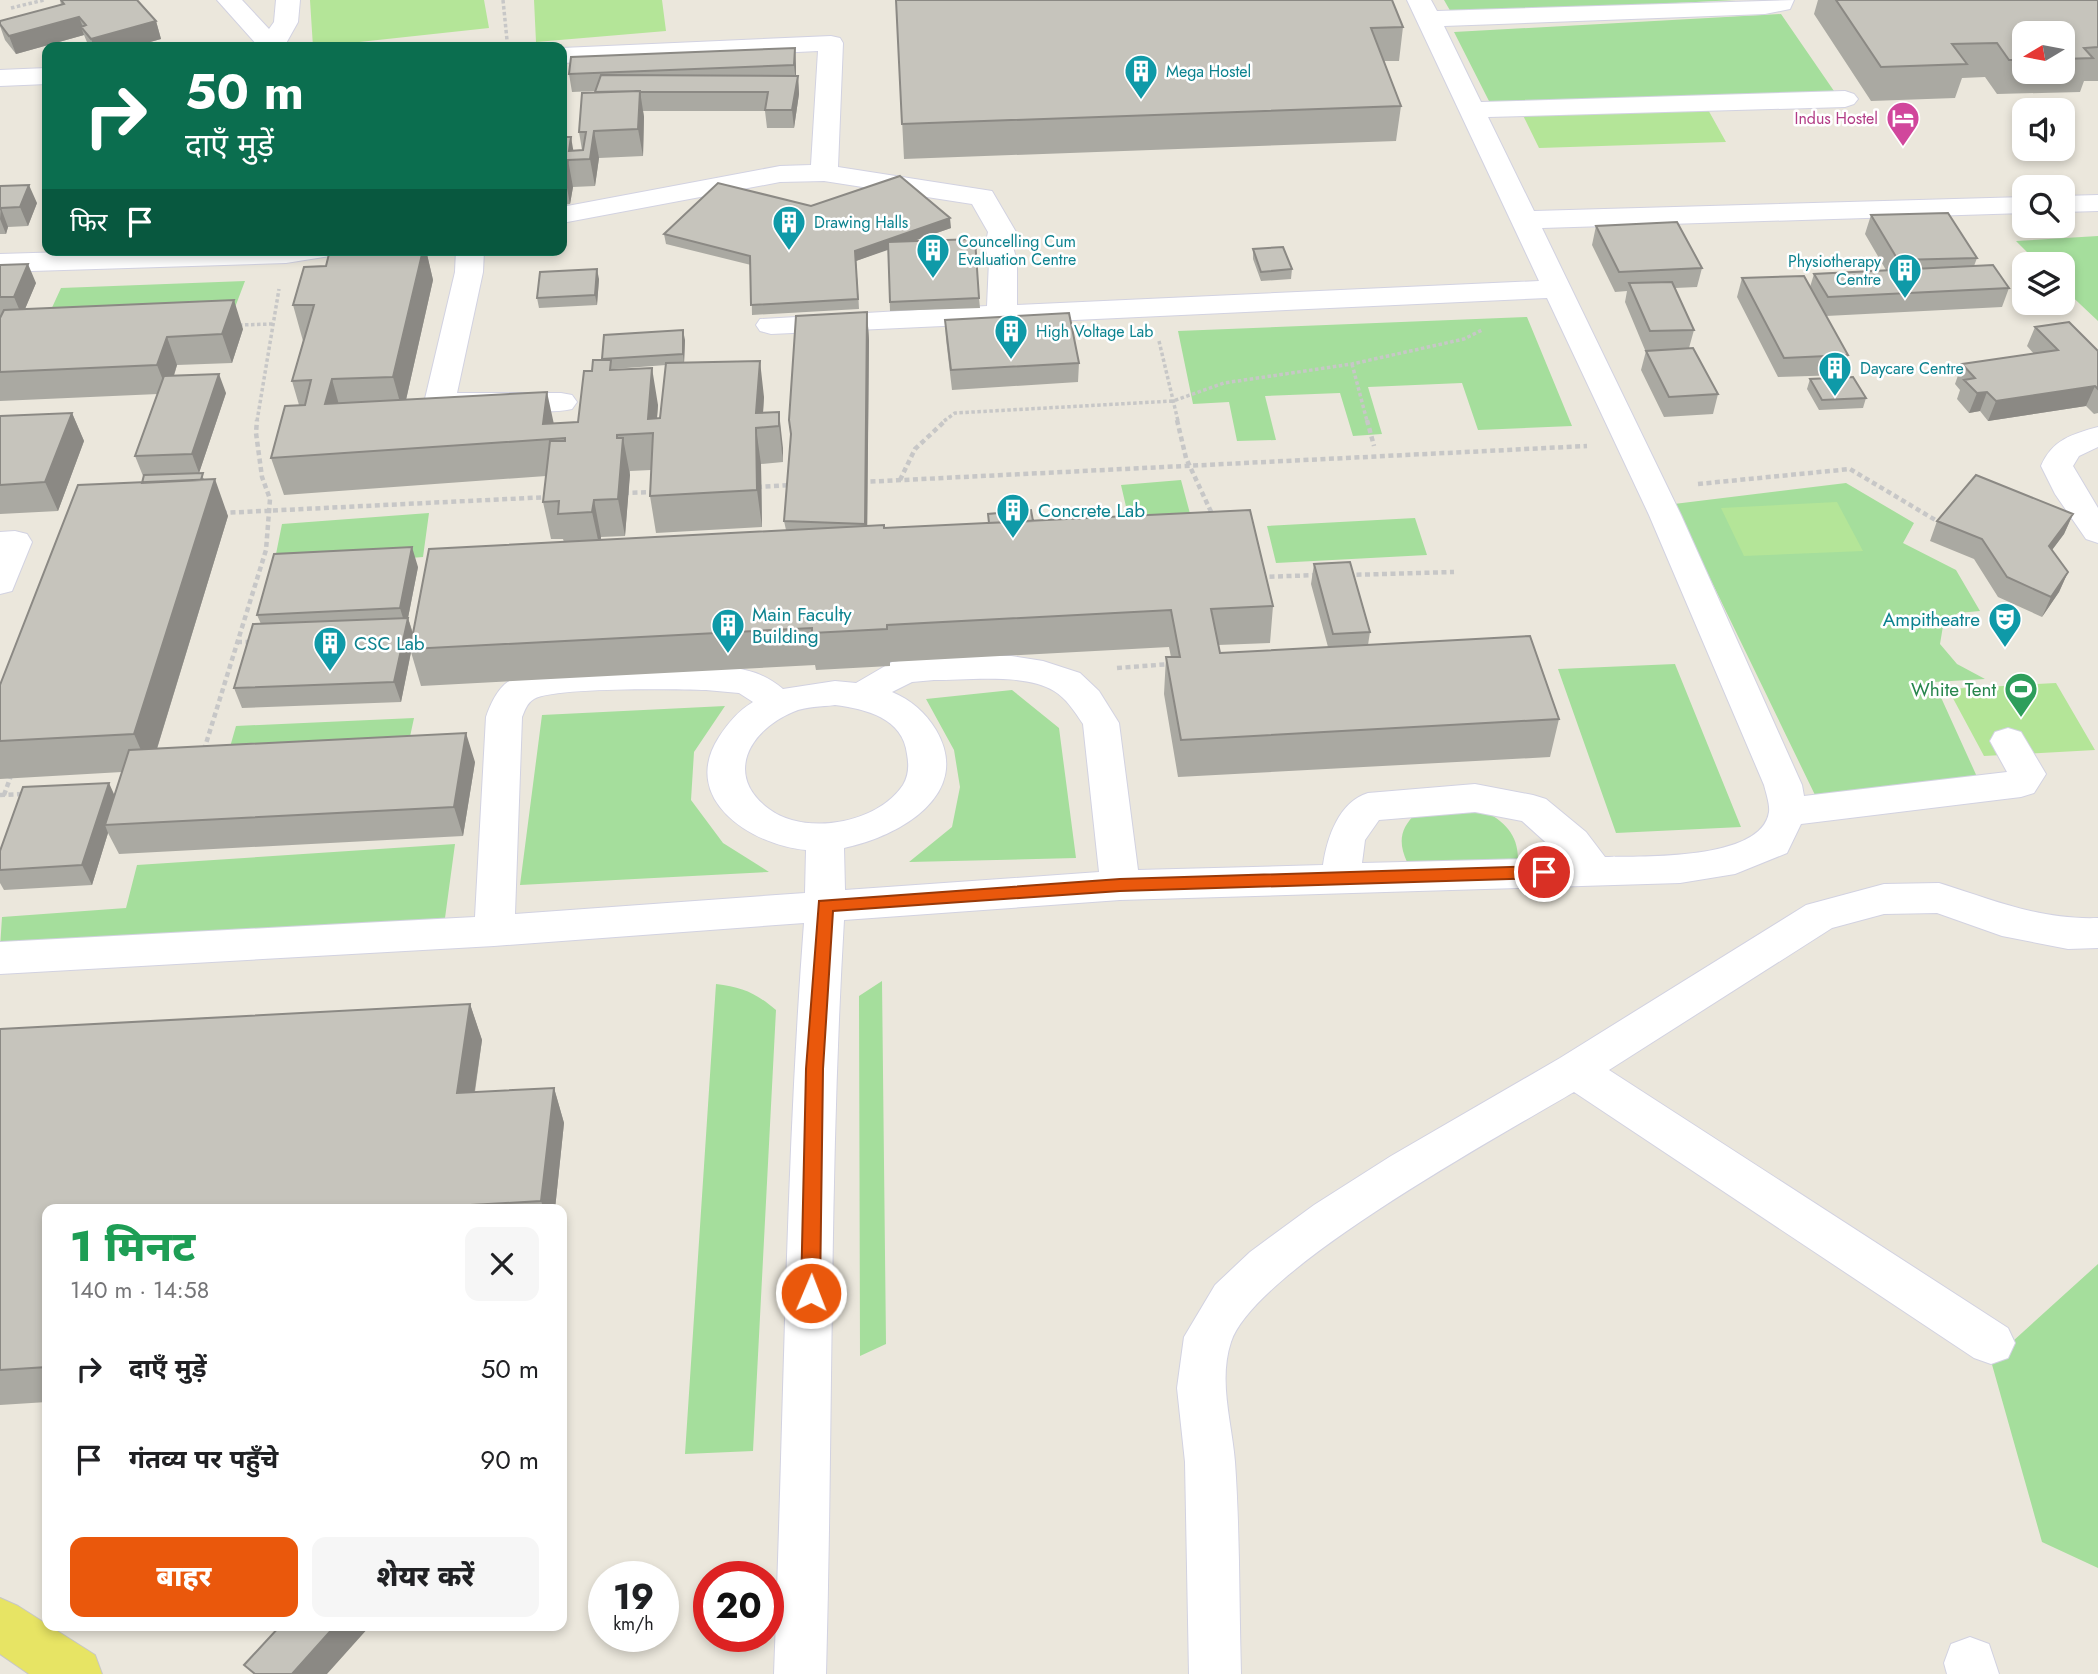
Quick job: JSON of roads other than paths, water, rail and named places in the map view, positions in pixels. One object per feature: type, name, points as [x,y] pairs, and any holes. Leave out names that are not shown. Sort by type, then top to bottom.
[{"type":"main road","points":[[0,1624],[76,1674]]},
{"type":"street","points":[[229,0],[267,42]]},
{"type":"street","points":[[274,42],[286,22],[288,0]]},
{"type":"street","points":[[0,958],[494,931],[1120,885],[1680,869],[1735,860],[1773,842],[1788,812],[1783,785],[1651,488],[1423,9],[1765,8],[1782,4],[1782,0]]},
{"type":"street","points":[[567,55],[831,43],[824,173]]},
{"type":"street","points":[[0,78],[42,76]]},
{"type":"street","points":[[1471,110],[1845,99]]},
{"type":"street","points":[[567,214],[780,174],[824,173],[982,197],[1002,232],[999,247],[1003,261],[1002,314]]},
{"type":"street","points":[[2075,204],[2098,203]]},
{"type":"street","points":[[1523,220],[2012,205]]},
{"type":"street","points":[[0,263],[222,256]]},
{"type":"street","points":[[470,256],[469,272],[440,403],[498,400],[561,402]]},
{"type":"street","points":[[771,325],[1556,289]]},
{"type":"street","points":[[2098,437],[2073,444],[2061,454],[2057,466],[2071,494],[2098,532]]},
{"type":"street","points":[[0,543],[15,542],[0,583]]},
{"type":"street","points":[[863,696],[878,684],[905,671],[934,668],[1011,668],[1043,673],[1067,682],[1086,700],[1101,723],[1120,885]]},
{"type":"street","points":[[494,931],[504,717],[508,704],[517,694],[527,688],[573,682],[730,678],[747,682],[778,704]]},
{"type":"street","points":[[835,693],[863,696],[887,704],[907,718],[921,734],[928,754],[926,774],[917,793],[901,811],[879,824],[853,834],[825,837],[796,835],[770,828],[749,816],[733,798],[725,777],[727,756],[737,735],[755,718],[778,704],[806,696],[835,693]]},
{"type":"street","points":[[1788,812],[2021,784],[2027,774],[2008,741]]},
{"type":"street","points":[[1341,878],[1346,838],[1368,807],[1475,798],[1533,809],[1572,842],[1595,871]]},
{"type":"street","points":[[800,1674],[808,1433],[814,1069],[825,905],[825,837]]},
{"type":"street","points":[[1215,1674],[1210,1462],[1201,1388],[1208,1337],[1231,1299],[1266,1266],[1320,1226],[1407,1169],[1575,1070],[1820,916],[1884,899],[1939,898],[2002,921],[2068,934],[2098,933]]},
{"type":"street","points":[[1575,1070],[1991,1343]]},
{"type":"place","name":"Mega Hostel","points":[[1141,101]]},
{"type":"place","name":"Indus Hostel","points":[[1903,148]]},
{"type":"place","name":"Drawing Halls","points":[[789,252]]},
{"type":"place","name":"Councelling Cum Evaluation Centre","points":[[933,280]]},
{"type":"place","name":"Physiotherapy Centre","points":[[1905,300]]},
{"type":"place","name":"High Voltage Lab","points":[[1011,361]]},
{"type":"place","name":"Daycare Centre","points":[[1835,398]]},
{"type":"place","name":"Concrete Lab","points":[[1013,540]]},
{"type":"place","name":"Ampitheatre","points":[[2005,649]]},
{"type":"place","name":"Main Faculty Building","points":[[728,655]]},
{"type":"place","name":"CSC Lab","points":[[330,673]]},
{"type":"place","name":"White Tent","points":[[2021,719]]}]
